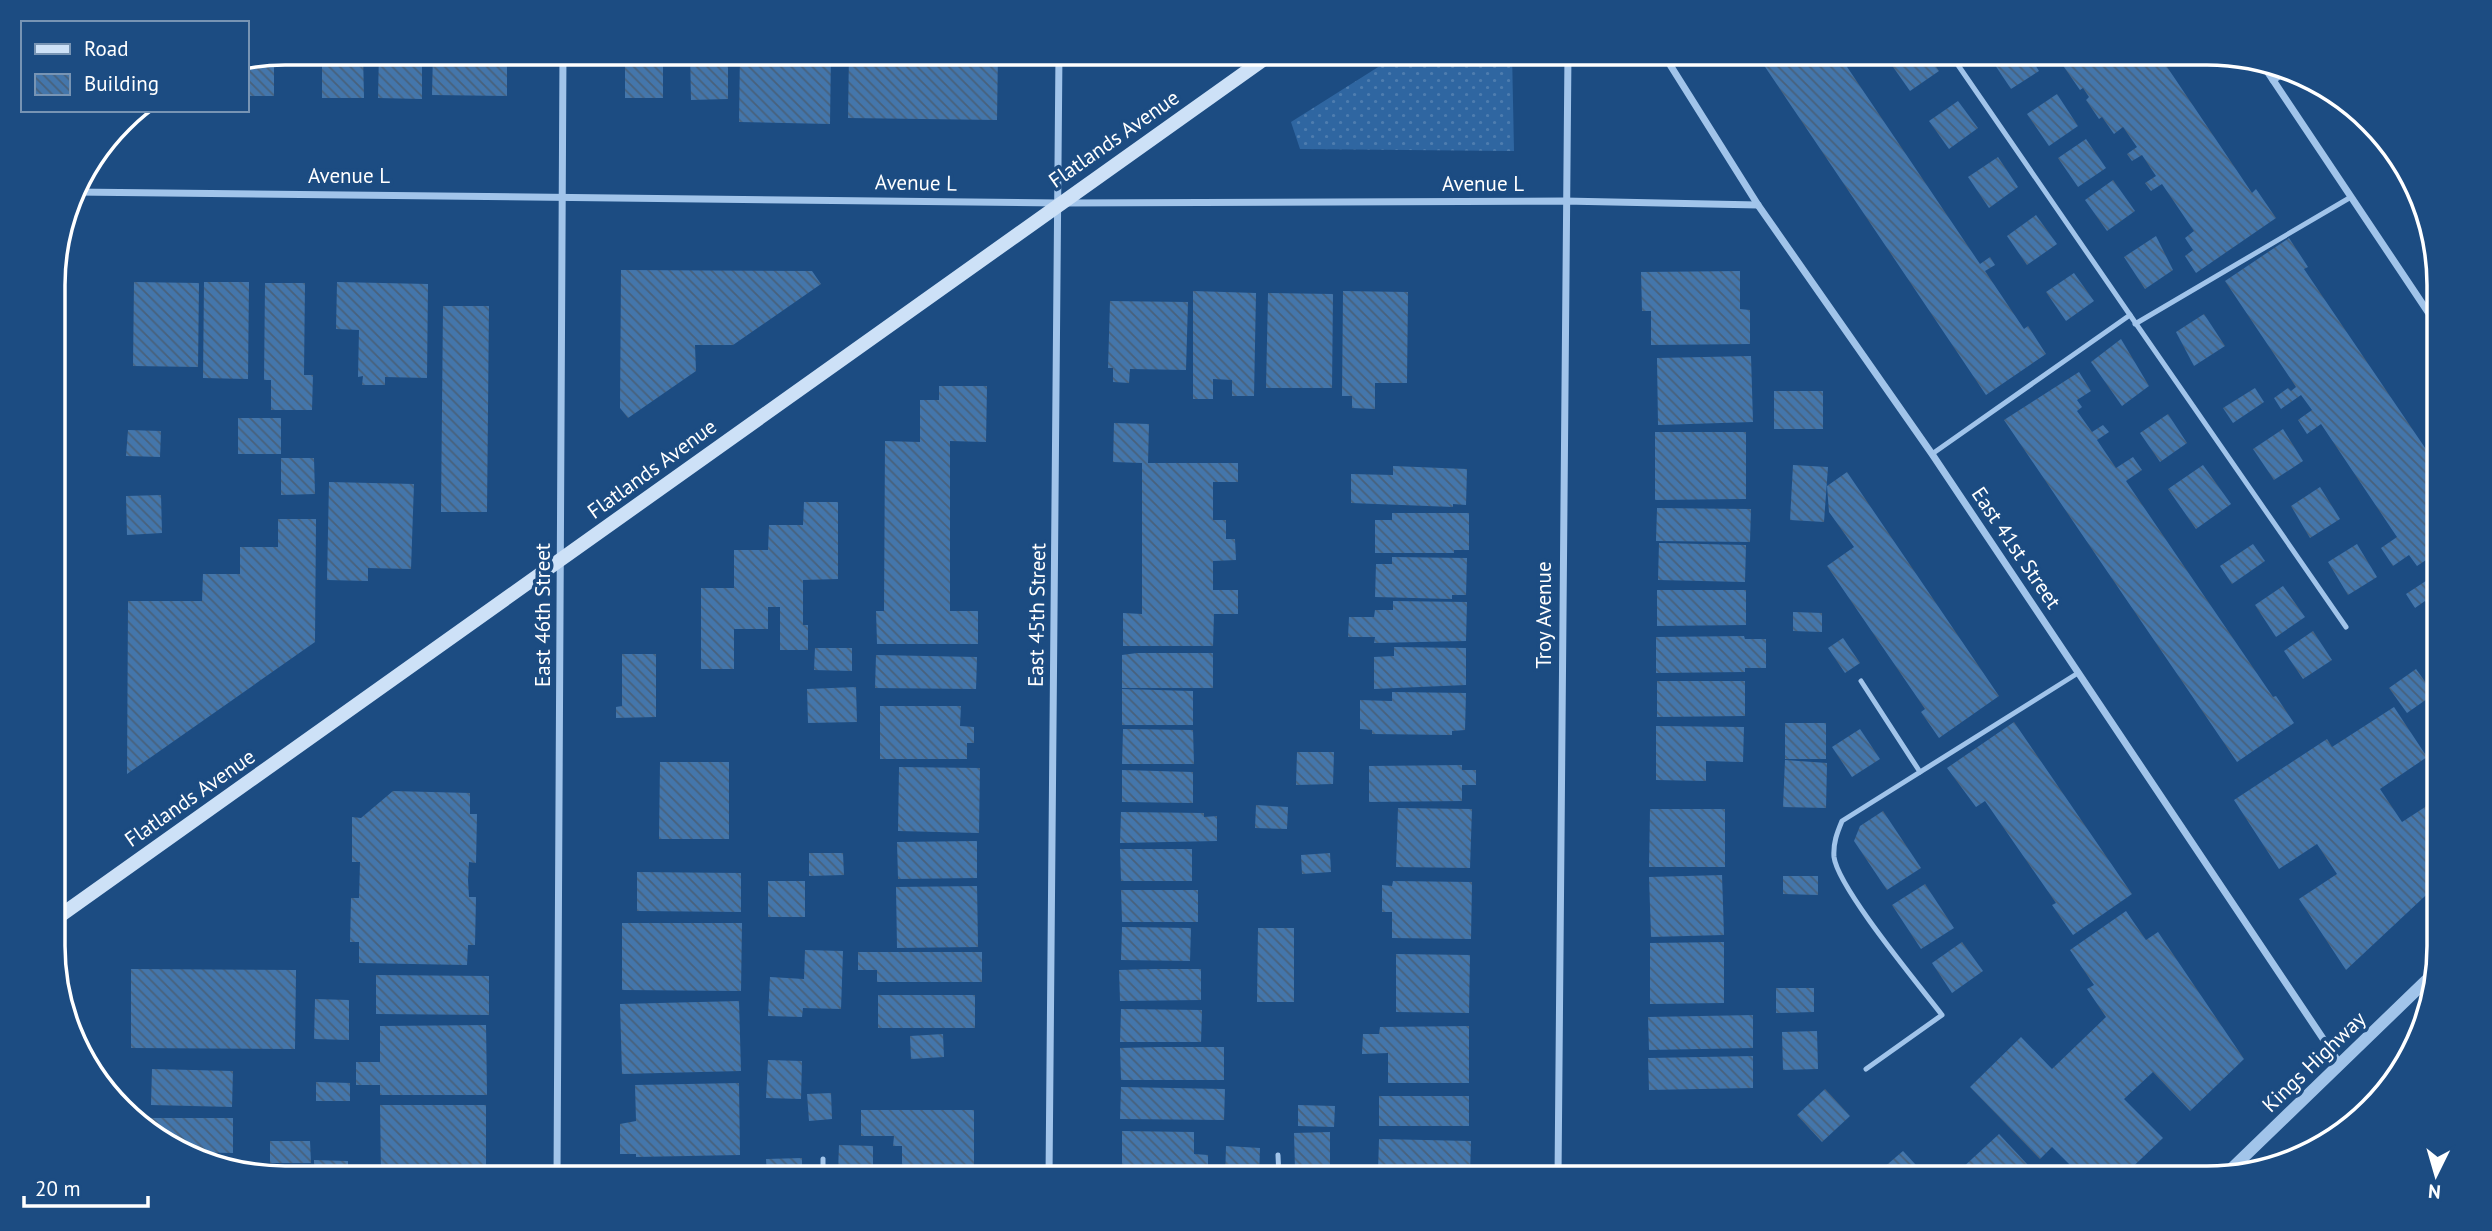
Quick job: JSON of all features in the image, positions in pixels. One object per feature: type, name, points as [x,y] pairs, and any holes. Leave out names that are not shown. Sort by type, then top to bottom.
[{"type":"main road","name":"Flatlands Avenue","points":[[65,912],[1255,65]]},
{"type":"street","name":"East 46th Street","points":[[557,1166],[563,65]]},
{"type":"street","name":"East 45th Street","points":[[1049,1166],[1059,65]]},
{"type":"street","name":"Troy Avenue","points":[[1558,1166],[1564,201],[1568,65]]},
{"type":"street","name":"East 41st Street","points":[[1670,65],[1758,205],[1932,454],[2340,1064]]},
{"type":"street","points":[[2269,73],[2427,311]]},
{"type":"street","points":[[2273,80],[2278,76]]},
{"type":"street","name":"Avenue L","points":[[86,192],[563,195],[1059,203],[1564,201],[1758,205]]},
{"type":"street","name":"Kings Highway","points":[[2237,1164],[2424,983]]},
{"type":"lane","points":[[1958,65],[2346,627]]},
{"type":"lane","points":[[2135,324],[2351,197]]},
{"type":"lane","points":[[1932,454],[2130,315]]},
{"type":"lane","points":[[1866,1069],[1942,1015],[1847,887],[1834,860],[1834,839],[1842,821],[2078,673]]},
{"type":"lane","points":[[1861,681],[1920,772]]},
{"type":"lane","points":[[1278,1155],[1278,1166]]},
{"type":"lane","points":[[823,1159],[823,1166]]},
{"type":"shaded area","points":[[1381,65],[1512,65],[1514,151],[1300,149],[1291,122]]},
{"type":"building","points":[[274,65],[274,96],[248,96],[248,68]]},
{"type":"building","points":[[322,65],[363,65],[364,98],[322,98]]},
{"type":"building","points":[[379,65],[422,65],[422,99],[378,98]]},
{"type":"building","points":[[433,65],[507,65],[507,96],[432,95]]},
{"type":"building","points":[[625,65],[663,65],[663,98],[625,98]]},
{"type":"building","points":[[690,65],[728,65],[728,99],[691,100]]},
{"type":"building","points":[[740,65],[831,65],[830,124],[739,122]]},
{"type":"building","points":[[849,65],[998,65],[997,120],[848,118]]},
{"type":"building","points":[[1764,65],[1846,65],[1980,264],[1990,257],[1995,265],[1985,271],[2024,329],[2028,326],[2046,354],[1986,395]]},
{"type":"building","points":[[1892,65],[1935,65],[1939,71],[1910,91]]},
{"type":"building","points":[[1995,65],[2035,65],[2039,71],[2011,89]]},
{"type":"building","points":[[2063,65],[2166,65],[2252,193],[2256,189],[2276,218],[2196,273],[2185,256],[2193,250],[2185,238],[2194,231],[2162,184],[2151,191],[2145,183],[2156,176],[2142,155],[2132,161],[2127,154],[2137,147],[2123,127],[2114,134],[2086,100],[2089,97],[2083,88],[2080,90]]},
{"type":"building","points":[[2057,94],[2078,126],[2049,146],[2027,114]]},
{"type":"building","points":[[1958,101],[1978,128],[1949,149],[1929,121]]},
{"type":"building","points":[[2086,139],[2106,168],[2078,187],[2058,158]]},
{"type":"building","points":[[1998,157],[2018,187],[1989,208],[1968,177]]},
{"type":"building","points":[[2113,180],[2135,211],[2107,231],[2085,200]]},
{"type":"building","points":[[2036,215],[2057,244],[2027,265],[2007,236]]},
{"type":"building","points":[[2156,236],[2173,270],[2145,289],[2124,257]]},
{"type":"building","points":[[2289,238],[2308,267],[2304,269],[2427,451],[2427,559],[2417,566],[2409,555],[2393,566],[2381,548],[2397,537],[2321,424],[2307,434],[2298,420],[2312,410],[2301,395],[2281,409],[2274,398],[2288,388],[2291,391],[2296,387],[2225,281]]},
{"type":"building","points":[[621,270],[812,271],[821,284],[733,345],[695,345],[696,371],[628,418],[620,408]]},
{"type":"building","points":[[1740,271],[1740,309],[1750,310],[1750,344],[1651,345],[1651,311],[1642,311],[1641,272]]},
{"type":"building","points":[[2074,273],[2094,301],[2066,321],[2046,292]]},
{"type":"building","points":[[134,282],[199,283],[198,367],[133,366]]},
{"type":"building","points":[[204,282],[249,282],[248,379],[203,378]]},
{"type":"building","points":[[337,282],[428,284],[427,378],[385,377],[385,385],[362,385],[363,376],[358,377],[359,330],[336,329]]},
{"type":"building","points":[[265,283],[305,283],[304,375],[313,375],[312,410],[271,410],[271,380],[264,380]]},
{"type":"building","points":[[1193,291],[1256,293],[1254,396],[1232,396],[1232,380],[1213,379],[1213,399],[1193,399]]},
{"type":"building","points":[[1343,291],[1408,292],[1407,383],[1375,383],[1375,409],[1352,408],[1352,396],[1342,396]]},
{"type":"building","points":[[1268,293],[1333,294],[1332,388],[1266,388]]},
{"type":"building","points":[[1110,301],[1188,302],[1186,370],[1130,369],[1129,383],[1113,382],[1113,368],[1108,368]]},
{"type":"building","points":[[443,306],[489,306],[487,512],[441,512]]},
{"type":"building","points":[[2204,314],[2225,346],[2194,366],[2176,332]]},
{"type":"building","points":[[2121,339],[2149,386],[2122,406],[2091,362]]},
{"type":"building","points":[[1751,356],[1753,422],[1658,425],[1657,358]]},
{"type":"building","points":[[2079,372],[2091,391],[2077,400],[2082,407],[2077,411],[2092,432],[2103,425],[2109,432],[2097,440],[2116,468],[2133,457],[2142,470],[2126,481],[2273,697],[2276,696],[2294,723],[2237,762],[2004,420]]},
{"type":"building","points":[[939,386],[987,386],[986,442],[950,441],[950,611],[978,611],[978,644],[877,644],[876,611],[884,611],[885,441],[920,442],[920,400],[939,400]]},
{"type":"building","points":[[2255,388],[2264,402],[2233,423],[2223,408]]},
{"type":"building","points":[[1774,391],[1823,391],[1823,429],[1774,429]]},
{"type":"building","points":[[2168,414],[2187,443],[2160,462],[2140,433]]},
{"type":"building","points":[[238,418],[281,418],[281,454],[238,454]]},
{"type":"building","points":[[1114,423],[1149,424],[1148,463],[1238,463],[1238,482],[1213,482],[1213,520],[1226,520],[1226,539],[1235,539],[1236,560],[1213,561],[1213,590],[1238,590],[1238,614],[1214,614],[1213,646],[1123,646],[1123,613],[1142,614],[1142,463],[1113,462]]},
{"type":"building","points":[[2283,429],[2303,461],[2274,480],[2253,449]]},
{"type":"building","points":[[128,430],[161,431],[160,457],[126,456]]},
{"type":"building","points":[[1655,432],[1746,432],[1746,499],[1655,500]]},
{"type":"building","points":[[281,458],[314,458],[315,494],[281,495]]},
{"type":"building","points":[[1793,465],[1828,467],[1824,522],[1790,520]]},
{"type":"building","points":[[2203,465],[2231,504],[2196,529],[2168,489]]},
{"type":"building","points":[[1393,466],[1467,469],[1466,505],[1453,504],[1453,507],[1351,503],[1351,474],[1393,475]]},
{"type":"building","points":[[1847,472],[1999,696],[1939,738],[1921,712],[1925,709],[1827,566],[1854,547],[1829,512],[1827,486]]},
{"type":"building","points":[[329,482],[414,484],[411,569],[368,568],[368,581],[327,580]]},
{"type":"building","points":[[2320,487],[2340,519],[2310,538],[2291,506]]},
{"type":"building","points":[[161,495],[162,533],[127,535],[126,496]]},
{"type":"building","points":[[804,502],[838,502],[838,579],[803,580],[803,625],[808,625],[808,650],[780,650],[780,607],[768,607],[768,629],[734,629],[734,669],[701,669],[701,588],[734,588],[734,550],[768,550],[769,525],[803,525]]},
{"type":"building","points":[[1657,508],[1751,509],[1750,542],[1656,541]]},
{"type":"building","points":[[1392,513],[1469,513],[1469,550],[1454,550],[1454,553],[1375,553],[1375,520],[1392,520]]},
{"type":"building","points":[[278,519],[316,519],[315,642],[127,774],[128,601],[202,601],[203,574],[240,574],[240,547],[278,547]]},
{"type":"building","points":[[1659,543],[1746,545],[1745,582],[1658,580]]},
{"type":"building","points":[[2253,544],[2265,561],[2232,584],[2220,566]]},
{"type":"building","points":[[2357,544],[2377,577],[2348,595],[2328,562]]},
{"type":"building","points":[[1392,557],[1467,558],[1466,595],[1452,595],[1452,599],[1375,597],[1376,564],[1392,564]]},
{"type":"building","points":[[2427,580],[2427,604],[2425,601],[2415,608],[2406,594]]},
{"type":"building","points":[[2283,586],[2305,617],[2276,637],[2255,605]]},
{"type":"building","points":[[1657,590],[1746,590],[1746,625],[1657,626]]},
{"type":"building","points":[[1393,601],[1467,602],[1466,641],[1374,643],[1375,637],[1348,637],[1349,617],[1374,617],[1375,610],[1393,610]]},
{"type":"building","points":[[1793,612],[1822,613],[1822,632],[1793,631]]},
{"type":"building","points":[[2313,631],[2332,660],[2303,679],[2284,651]]},
{"type":"building","points":[[1744,636],[1745,639],[1766,639],[1766,668],[1745,668],[1745,672],[1656,673],[1656,637]]},
{"type":"building","points":[[1843,638],[1860,663],[1845,673],[1828,648]]},
{"type":"building","points":[[1394,647],[1466,648],[1466,685],[1374,689],[1374,657],[1394,656]]},
{"type":"building","points":[[815,648],[852,648],[852,671],[814,670]]},
{"type":"building","points":[[1213,653],[1213,688],[1122,688],[1122,655]]},
{"type":"building","points":[[622,654],[656,654],[656,717],[616,718],[616,707],[622,706]]},
{"type":"building","points":[[876,655],[977,657],[976,689],[875,688]]},
{"type":"building","points":[[2416,669],[2427,684],[2427,699],[2407,713],[2389,688]]},
{"type":"building","points":[[1657,681],[1745,681],[1745,716],[1657,717]]},
{"type":"building","points":[[856,687],[857,722],[808,723],[807,689]]},
{"type":"building","points":[[1122,689],[1193,691],[1193,725],[1122,725]]},
{"type":"building","points":[[1392,692],[1466,693],[1465,730],[1452,731],[1452,735],[1372,734],[1372,730],[1360,729],[1360,700],[1392,701]]},
{"type":"building","points":[[880,706],[961,706],[960,726],[974,727],[974,743],[967,743],[967,759],[880,759]]},
{"type":"building","points":[[2394,707],[2427,757],[2380,789],[2402,822],[2427,806],[2427,894],[2346,970],[2299,899],[2337,874],[2317,844],[2279,869],[2234,800],[2327,739],[2332,747]]},
{"type":"building","points":[[2014,722],[2132,894],[2073,935],[2052,905],[2056,903],[1985,801],[1976,807],[1947,768]]},
{"type":"building","points":[[1785,723],[1826,723],[1826,759],[1785,759]]},
{"type":"building","points":[[1656,726],[1744,727],[1743,762],[1706,761],[1706,781],[1656,780]]},
{"type":"building","points":[[1123,729],[1193,730],[1194,764],[1122,764]]},
{"type":"building","points":[[1860,729],[1880,759],[1852,777],[1832,747]]},
{"type":"building","points":[[1297,752],[1334,752],[1333,784],[1296,785]]},
{"type":"building","points":[[1785,760],[1827,763],[1826,808],[1783,807]]},
{"type":"building","points":[[660,762],[729,762],[729,839],[659,839]]},
{"type":"building","points":[[1462,765],[1462,770],[1476,770],[1476,785],[1462,785],[1462,801],[1369,802],[1369,766]]},
{"type":"building","points":[[899,767],[980,768],[979,833],[898,831]]},
{"type":"building","points":[[1122,770],[1193,772],[1193,803],[1122,802]]},
{"type":"building","points":[[393,791],[470,793],[470,814],[477,814],[476,863],[469,862],[468,880],[469,897],[476,897],[475,945],[468,945],[467,965],[359,963],[359,942],[350,942],[351,898],[359,898],[360,862],[352,862],[352,817],[361,818]]},
{"type":"building","points":[[1256,805],[1288,807],[1287,829],[1255,828]]},
{"type":"building","points":[[1398,808],[1472,809],[1470,868],[1396,867]]},
{"type":"building","points":[[1650,809],[1725,809],[1725,867],[1649,867]]},
{"type":"building","points":[[1883,811],[1921,868],[1887,890],[1854,841],[1860,826]]},
{"type":"building","points":[[1121,812],[1204,813],[1204,817],[1217,816],[1217,841],[1120,843]]},
{"type":"building","points":[[977,841],[977,878],[898,879],[897,842]]},
{"type":"building","points":[[1120,849],[1192,849],[1192,881],[1121,881]]},
{"type":"building","points":[[809,853],[843,853],[844,875],[809,876]]},
{"type":"building","points":[[1330,853],[1331,872],[1302,874],[1301,855]]},
{"type":"building","points":[[637,872],[741,873],[741,912],[637,911]]},
{"type":"building","points":[[1722,875],[1724,935],[1651,937],[1649,877]]},
{"type":"building","points":[[1783,876],[1818,876],[1818,895],[1783,894]]},
{"type":"building","points":[[768,881],[805,881],[805,917],[768,917]]},
{"type":"building","points":[[1393,881],[1472,882],[1471,939],[1392,938],[1392,912],[1382,912],[1382,885],[1392,886]]},
{"type":"building","points":[[1925,884],[1954,928],[1921,949],[1892,905]]},
{"type":"building","points":[[977,886],[978,947],[897,948],[896,887]]},
{"type":"building","points":[[1121,890],[1198,890],[1198,922],[1122,922]]},
{"type":"building","points":[[2126,911],[2146,940],[2158,932],[2244,1059],[2190,1111],[2153,1072],[2124,1099],[2163,1138],[2134,1166],[2071,1166],[2052,1147],[2040,1159],[1970,1087],[2021,1037],[2052,1069],[2106,1017],[2087,989],[2094,985],[2070,950]]},
{"type":"building","points":[[622,923],[742,923],[741,991],[622,990]]},
{"type":"building","points":[[1122,927],[1191,928],[1190,961],[1121,960]]},
{"type":"building","points":[[1258,928],[1294,928],[1294,1002],[1257,1002]]},
{"type":"building","points":[[1724,942],[1724,1003],[1650,1004],[1650,943]]},
{"type":"building","points":[[1962,942],[1983,971],[1952,993],[1932,963]]},
{"type":"building","points":[[805,950],[843,951],[841,1009],[803,1008],[802,1017],[768,1016],[770,977],[804,979]]},
{"type":"building","points":[[858,952],[982,952],[982,982],[877,982],[877,970],[858,970]]},
{"type":"building","points":[[1396,954],[1470,955],[1469,1013],[1396,1012]]},
{"type":"building","points":[[131,969],[296,970],[295,1049],[131,1048]]},
{"type":"building","points":[[1201,969],[1201,1000],[1120,1001],[1119,970]]},
{"type":"building","points":[[376,975],[489,976],[489,1015],[376,1014]]},
{"type":"building","points":[[1776,988],[1814,988],[1814,1012],[1776,1013]]},
{"type":"building","points":[[878,995],[975,995],[975,1028],[878,1028]]},
{"type":"building","points":[[315,999],[349,1000],[349,1040],[314,1039]]},
{"type":"building","points":[[739,1001],[741,1071],[622,1074],[620,1004]]},
{"type":"building","points":[[1121,1009],[1202,1010],[1201,1042],[1120,1042]]},
{"type":"building","points":[[1753,1015],[1753,1048],[1649,1050],[1648,1017]]},
{"type":"building","points":[[486,1025],[487,1095],[380,1095],[380,1085],[356,1085],[356,1062],[380,1062],[380,1026]]},
{"type":"building","points":[[1469,1026],[1469,1083],[1388,1083],[1388,1053],[1362,1054],[1363,1034],[1379,1034],[1380,1027]]},
{"type":"building","points":[[1817,1031],[1818,1069],[1783,1070],[1782,1032]]},
{"type":"building","points":[[943,1034],[944,1057],[911,1059],[910,1036]]},
{"type":"building","points":[[1224,1047],[1224,1080],[1121,1080],[1120,1048]]},
{"type":"building","points":[[1753,1056],[1753,1088],[1649,1090],[1648,1058]]},
{"type":"building","points":[[768,1060],[802,1061],[801,1099],[766,1098]]},
{"type":"building","points":[[152,1069],[233,1071],[232,1107],[151,1105]]},
{"type":"building","points":[[316,1082],[350,1083],[350,1101],[316,1101]]},
{"type":"building","points":[[739,1083],[740,1155],[636,1157],[636,1154],[620,1154],[620,1124],[636,1121],[635,1085]]},
{"type":"building","points":[[1121,1087],[1225,1089],[1224,1120],[1120,1119]]},
{"type":"building","points":[[1825,1089],[1850,1116],[1822,1142],[1797,1115]]},
{"type":"building","points":[[831,1093],[832,1119],[809,1121],[807,1094]]},
{"type":"building","points":[[1379,1096],[1469,1096],[1469,1126],[1379,1126]]},
{"type":"building","points":[[380,1105],[486,1105],[486,1166],[381,1166]]},
{"type":"building","points":[[1298,1105],[1335,1106],[1334,1127],[1298,1126]]},
{"type":"building","points":[[861,1110],[974,1110],[974,1166],[902,1166],[902,1146],[893,1146],[894,1136],[861,1136]]},
{"type":"building","points":[[233,1118],[233,1153],[211,1153],[188,1144],[150,1119]]},
{"type":"building","points":[[1122,1131],[1194,1132],[1194,1154],[1208,1155],[1208,1166],[1122,1166]]},
{"type":"building","points":[[1330,1132],[1330,1166],[1295,1166],[1294,1133]]},
{"type":"building","points":[[1999,1134],[2029,1166],[1964,1166]]},
{"type":"building","points":[[1379,1139],[1471,1141],[1470,1166],[1378,1166]]},
{"type":"building","points":[[270,1141],[310,1141],[311,1163],[270,1163]]},
{"type":"building","points":[[839,1145],[873,1146],[873,1166],[838,1166]]},
{"type":"building","points":[[1226,1146],[1260,1148],[1259,1166],[1225,1166]]},
{"type":"building","points":[[1903,1151],[1917,1166],[1886,1166]]},
{"type":"building","points":[[802,1158],[802,1166],[766,1166],[766,1159]]},
{"type":"building","points":[[314,1160],[348,1161],[348,1166],[314,1166]]}]
